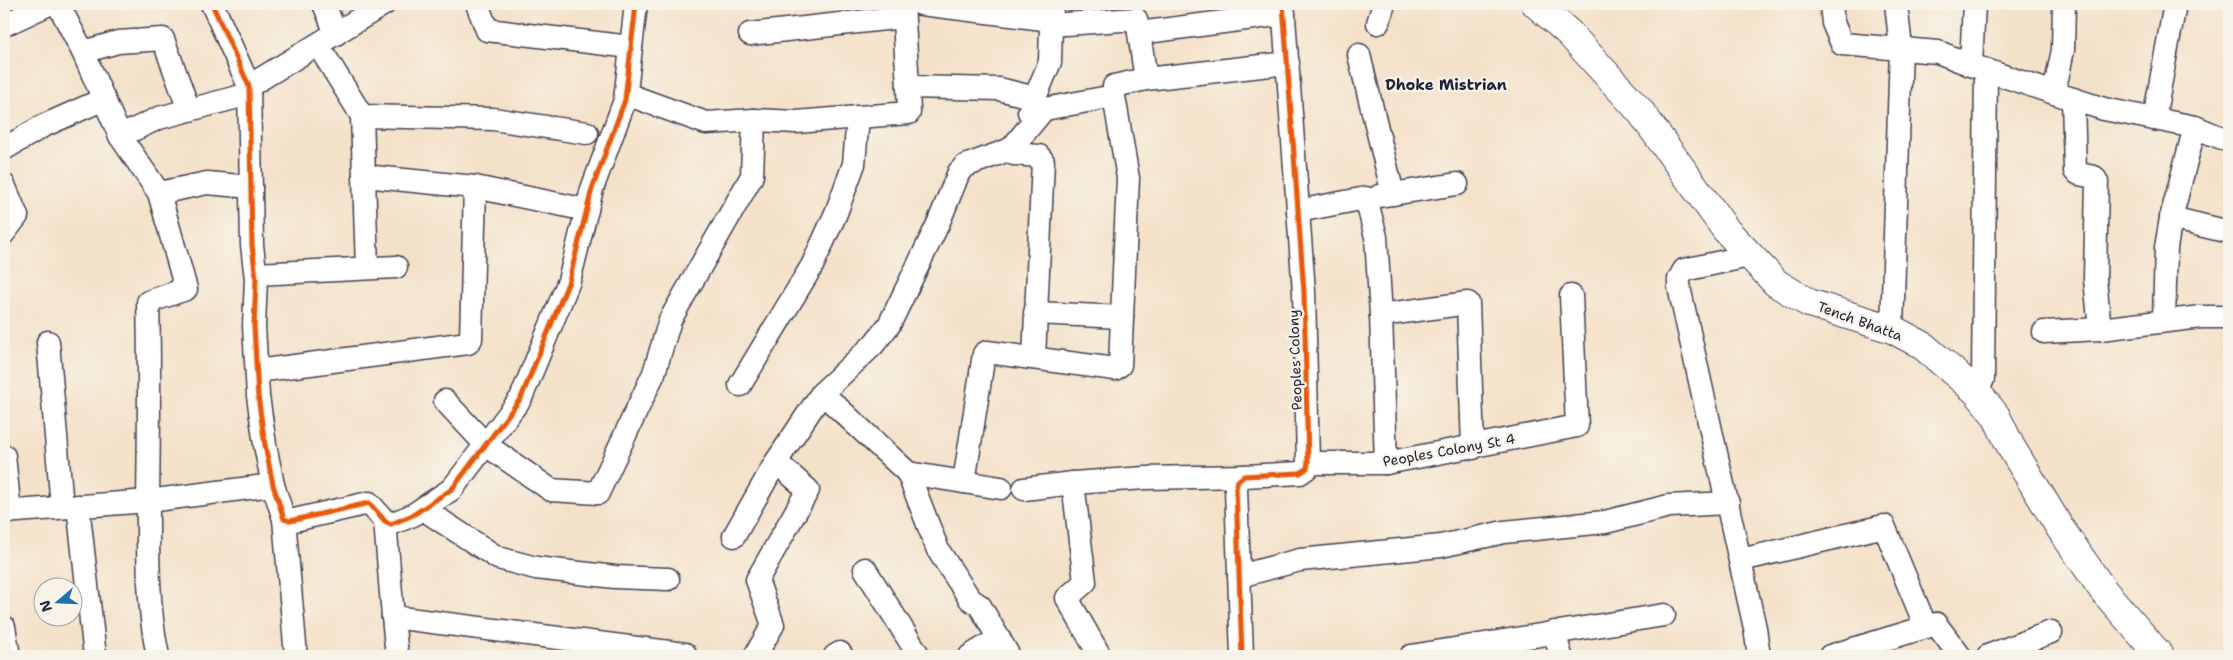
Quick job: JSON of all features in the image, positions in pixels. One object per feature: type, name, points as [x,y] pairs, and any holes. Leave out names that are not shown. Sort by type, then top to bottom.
[{"type":"main road","name":"Tench Bhatta","points":[[1536,4],[1569,33],[1640,111],[1696,191],[1749,256],[1776,283],[1809,303],[1892,329],[1922,345],[1977,392],[1996,416],[2011,447],[2060,528],[2104,590],[2160,656]]},
{"type":"street","points":[[4,25],[25,9],[49,4]]},
{"type":"street","points":[[58,4],[83,52],[120,136],[159,192],[186,289],[148,302],[150,382],[147,430],[147,536],[153,636],[158,656]]},
{"type":"street","points":[[212,4],[249,90],[252,245],[256,274],[254,326],[257,371],[265,445],[273,485],[284,519],[296,656]]},
{"type":"street","points":[[324,4],[327,40],[362,116],[368,268]]},
{"type":"street","points":[[120,136],[159,118],[249,90],[384,4]]},
{"type":"street","points":[[477,4],[487,30],[631,47]]},
{"type":"street","points":[[284,519],[290,521],[369,503],[385,521],[392,524],[400,522],[452,489],[521,398],[569,280],[587,210],[626,94],[636,4]]},
{"type":"street","points":[[921,4],[1051,16],[1136,19],[1146,79]]},
{"type":"street","points":[[1831,4],[1833,24],[1842,44],[1938,52],[1978,68],[2064,96],[2154,119],[2195,127],[2229,141]]},
{"type":"street","points":[[1892,329],[1901,48],[1896,4]]},
{"type":"street","points":[[1974,4],[1978,68],[1983,379],[1977,392]]},
{"type":"street","points":[[2064,4],[2064,96],[2075,171],[2079,174],[2094,177],[2097,182],[2095,279],[2100,329]]},
{"type":"street","points":[[2154,119],[2175,4]]},
{"type":"street","points":[[1139,33],[1284,9]]},
{"type":"street","name":"Peoples Colony","points":[[1284,9],[1304,301],[1308,463]]},
{"type":"street","points":[[626,94],[706,123],[754,120],[796,122],[909,113],[903,11],[750,34]]},
{"type":"street","points":[[734,536],[776,462],[822,393],[873,345],[888,325],[938,224],[959,172],[965,166],[1011,150],[1040,104],[1050,62],[1051,16]]},
{"type":"street","points":[[83,52],[118,42],[163,39],[189,110]]},
{"type":"street","points":[[1358,55],[1393,194]]},
{"type":"street","points":[[964,482],[984,354],[987,352],[1118,368],[1120,365],[1128,178],[1114,96],[1114,86],[1146,79],[1288,63]]},
{"type":"street","points":[[908,87],[999,89],[1040,104],[1114,96]]},
{"type":"street","points":[[4,150],[43,126],[104,99]]},
{"type":"street","points":[[362,116],[493,119],[587,132]]},
{"type":"street","points":[[740,385],[812,266],[836,213],[854,164],[858,117]]},
{"type":"street","points":[[445,402],[486,445],[550,490],[598,493],[654,374],[670,320],[752,176],[754,120]]},
{"type":"street","points":[[2164,321],[2164,272],[2171,218],[2195,127]]},
{"type":"street","points":[[1011,150],[1014,154],[1039,156],[1043,161],[1034,358]]},
{"type":"street","points":[[364,176],[475,187],[587,210]]},
{"type":"street","points":[[159,192],[207,183],[251,187]]},
{"type":"street","points":[[1298,212],[1366,198],[1457,184]]},
{"type":"street","points":[[4,185],[17,216],[4,234]]},
{"type":"street","points":[[257,371],[468,343],[470,339],[475,187]]},
{"type":"street","points":[[1366,198],[1376,237],[1381,314],[1386,463]]},
{"type":"street","points":[[2171,218],[2226,231]]},
{"type":"street","points":[[1749,256],[1684,270],[1679,279],[1679,287],[1741,560],[1759,656]]},
{"type":"street","points":[[256,274],[396,267]]},
{"type":"street","name":"Peoples Colony St 4","points":[[1308,463],[1386,463],[1473,448],[1558,428],[1577,426],[1571,296]]},
{"type":"street","points":[[1381,314],[1468,302],[1473,448]]},
{"type":"street","points":[[1035,314],[1122,316]]},
{"type":"street","points":[[2044,332],[2100,329],[2201,317],[2229,317]]},
{"type":"street","points":[[48,342],[70,507],[95,656]]},
{"type":"street","points":[[822,393],[908,473],[938,550],[970,599],[980,606],[1004,647],[970,656]]},
{"type":"street","points":[[4,456],[7,512],[148,501],[273,485]]},
{"type":"street","points":[[755,656],[773,625],[757,580],[808,490],[776,462]]},
{"type":"street","points":[[1024,489],[1073,482],[1300,473],[1307,468],[1308,463]]},
{"type":"street","points":[[908,473],[1001,488]]},
{"type":"street","points":[[1242,656],[1236,488],[1238,481],[1244,476]]},
{"type":"street","points":[[1073,482],[1085,582],[1067,598],[1100,656]]},
{"type":"street","points":[[1239,576],[1300,560],[1441,546],[1504,532],[1605,522],[1669,506],[1728,503]]},
{"type":"street","points":[[423,509],[498,558],[536,568],[615,577],[668,579]]},
{"type":"street","points":[[385,521],[397,656]]},
{"type":"street","points":[[1741,560],[1884,526],[1926,627]]},
{"type":"street","points":[[865,569],[918,656]]},
{"type":"street","points":[[1411,656],[1664,615]]},
{"type":"street","points":[[393,617],[685,654]]},
{"type":"street","points":[[1830,656],[1936,624],[1960,656]]},
{"type":"street","points":[[4,626],[9,656]]},
{"type":"street","points":[[1554,632],[1561,656]]},
{"type":"street","points":[[1988,656],[2051,632]]},
{"type":"street","points":[[836,656],[840,653],[842,656]]},
{"type":"cycle path","points":[[212,4],[249,86],[252,245],[256,279],[254,326],[258,396],[273,485],[284,519],[290,521],[369,503],[385,521],[391,524],[413,515],[452,489],[521,398],[569,281],[592,189],[625,100],[636,4]]},
{"type":"cycle path","points":[[1242,656],[1236,488],[1238,481],[1244,476],[1300,473],[1307,468],[1308,463],[1304,292],[1283,4]]},
{"type":"district","name":"Dhoke Mistrian","points":[[1446,85]]}]
